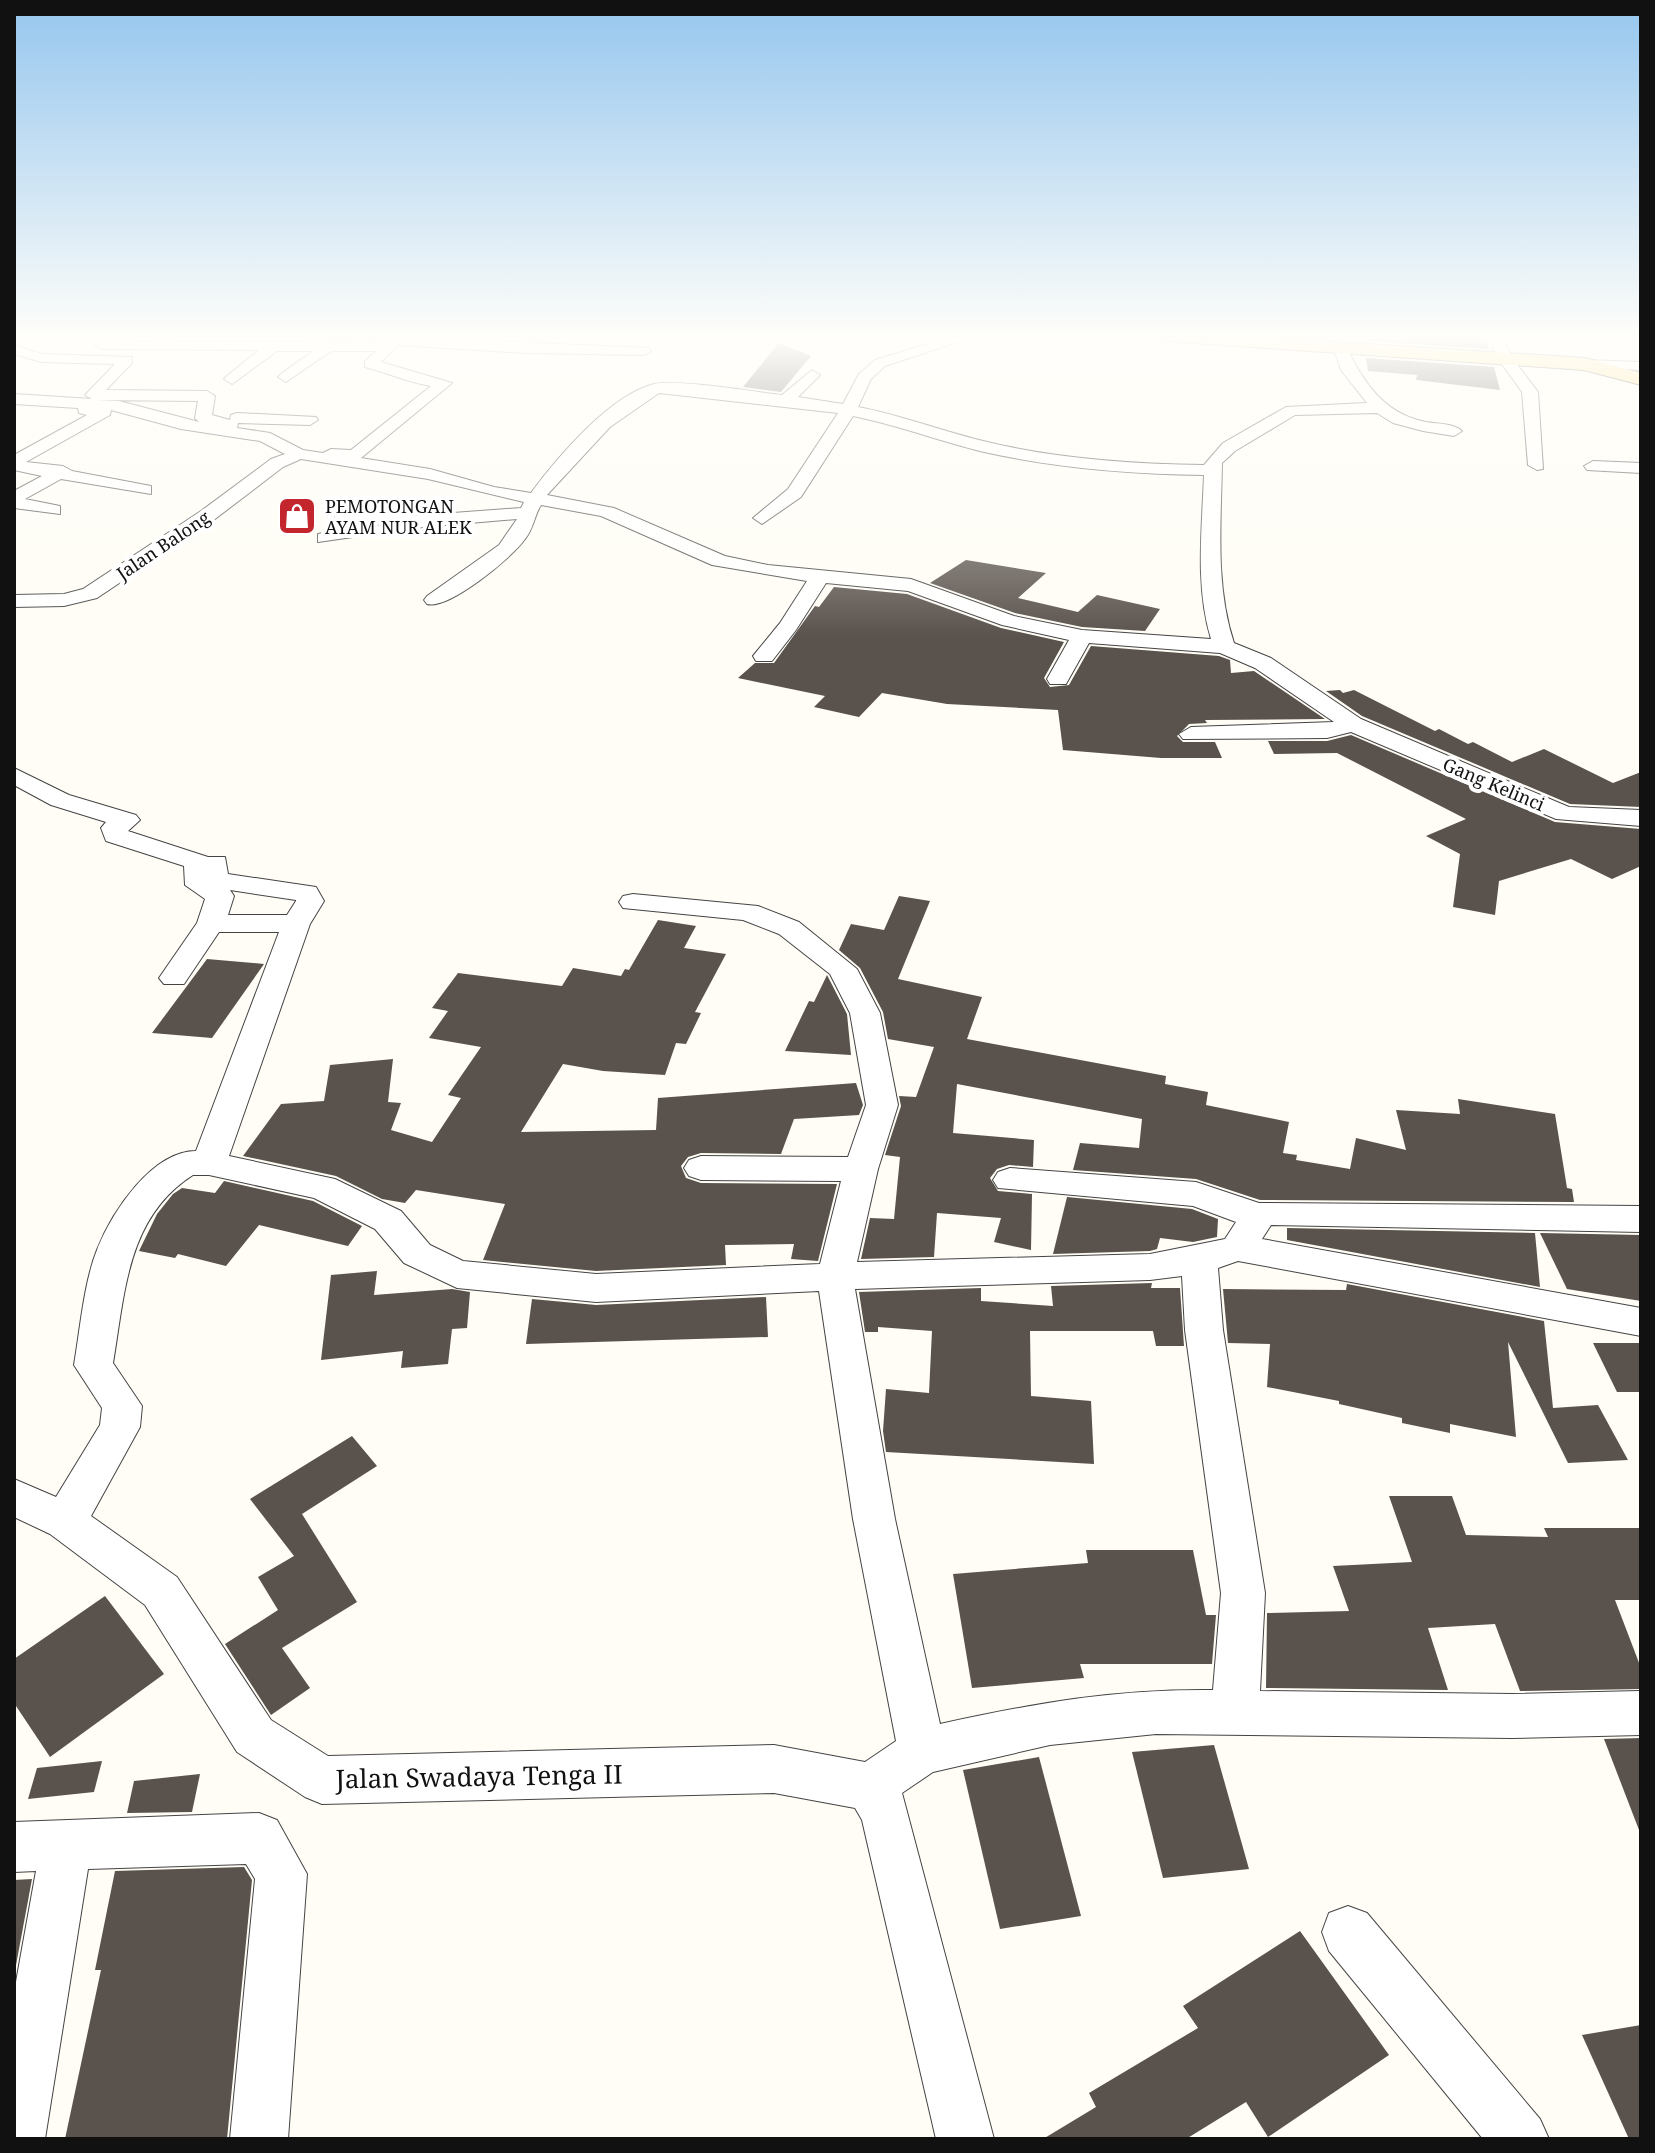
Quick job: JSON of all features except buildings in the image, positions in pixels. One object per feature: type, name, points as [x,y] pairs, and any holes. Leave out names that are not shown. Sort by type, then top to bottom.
[{"type":"street","points":[[14,463],[62,436]]},
{"type":"street","points":[[261,436],[430,474],[531,505]]},
{"type":"street","points":[[266,436],[312,451],[355,455],[378,436]]},
{"type":"street","name":"Jalan Balong","points":[[14,601],[64,600],[90,594],[208,515],[277,463],[301,436]]},
{"type":"street","points":[[434,600],[501,554],[525,529],[531,505],[565,463],[593,436]]},
{"type":"street","points":[[762,518],[795,493],[832,436]]},
{"type":"street","points":[[948,436],[1017,452],[1155,470],[1211,470]]},
{"type":"street","points":[[1224,647],[1213,612],[1210,584],[1211,470],[1213,462],[1229,447],[1247,436]]},
{"type":"street","points":[[1534,436],[1537,465]]},
{"type":"street","points":[[14,463],[145,490]]},
{"type":"street","points":[[1593,466],[1641,468]]},
{"type":"street","points":[[14,501],[63,471]]},
{"type":"street","points":[[14,501],[53,510]]},
{"type":"street","points":[[342,514],[412,522],[531,505]]},
{"type":"street","name":"Gang Kelinci","points":[[531,505],[607,512],[719,561],[911,585],[1009,621],[1082,636],[1224,647],[1263,663],[1353,724],[1565,814],[1641,818]]},
{"type":"street","points":[[325,538],[353,532],[373,519]]},
{"type":"street","points":[[764,656],[789,626],[820,576]]},
{"type":"street","points":[[1058,679],[1082,636]]},
{"type":"street","points":[[1191,734],[1327,731],[1353,724]]},
{"type":"street","points":[[14,775],[60,800],[127,820],[215,853],[214,880],[306,893],[310,901],[296,924],[209,1163]]},
{"type":"street","points":[[127,820],[114,828],[115,835],[197,861],[199,885],[220,896],[211,923],[174,978]]},
{"type":"street","points":[[633,902],[748,912],[789,928],[842,969],[865,1013],[882,1105],[861,1169],[835,1277],[874,1519],[922,1751]]},
{"type":"street","points":[[211,923],[296,924]]},
{"type":"street","points":[[65,1521],[120,1427],[122,1406],[93,1365],[114,1251],[156,1182],[186,1163],[209,1163],[323,1188],[388,1220],[417,1254],[457,1274],[596,1288],[990,1269],[1150,1267],[1199,1260],[1238,1248],[1641,1322]]},
{"type":"street","points":[[701,1168],[861,1169]]},
{"type":"street","points":[[1010,1180],[1196,1194],[1258,1216],[1271,1213],[1641,1219]]},
{"type":"street","points":[[1238,1248],[1258,1216]]},
{"type":"street","points":[[1199,1260],[1204,1330],[1243,1593],[1235,1712]]},
{"type":"street","name":"Jalan Swadaya Tenga II","points":[[14,1497],[65,1521],[161,1591],[254,1736],[322,1780],[774,1769],[870,1787]]},
{"type":"street","points":[[965,2139],[885,1811],[870,1787],[922,1751],[1050,1722],[1156,1712],[1512,1716],[1639,1713]]},
{"type":"street","points":[[14,1847],[259,1838],[281,1874],[259,2139]]},
{"type":"street","points":[[16,2139],[66,1847]]},
{"type":"street","points":[[1348,1932],[1520,2139]]},
{"type":"place","name":"PEMOTONGAN AYAM NUR ALEK","points":[[297,516]]}]
